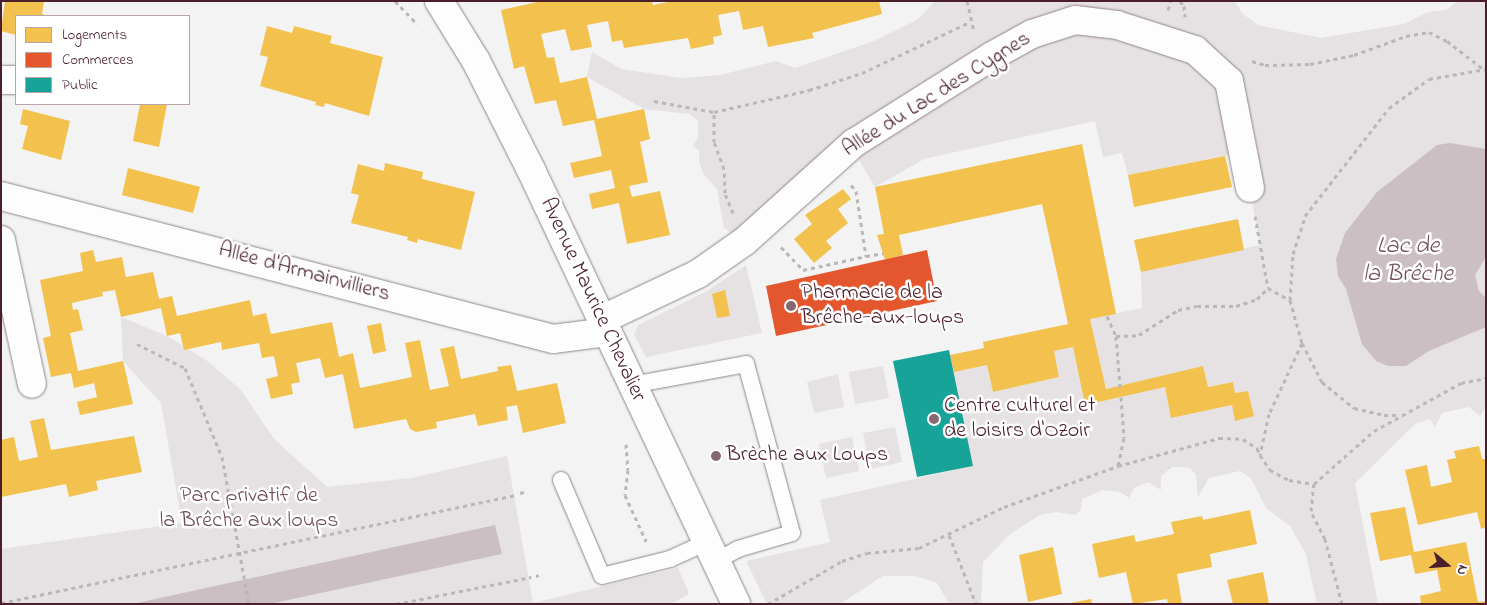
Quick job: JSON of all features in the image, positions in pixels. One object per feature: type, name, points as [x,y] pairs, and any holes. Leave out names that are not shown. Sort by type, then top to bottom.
[{"type":"street","name":"Avenue Maurice Chevalier","points":[[440,1],[480,70],[736,604]]},
{"type":"street","name":"Allée du Lac des Cygnes","points":[[604,326],[698,274],[753,234],[854,143],[992,56],[1032,34],[1074,20],[1117,25],[1195,50],[1229,81],[1250,188]]},
{"type":"street","points":[[1,80],[15,80]]},
{"type":"street","name":"Allée d'Armainvilliers","points":[[1,196],[553,338],[604,326]]},
{"type":"street","points":[[1,240],[32,384]]},
{"type":"lane","points":[[561,480],[602,576],[670,559],[711,551],[738,549],[792,533],[746,364],[632,385]]},
{"type":"path","points":[[1180,1],[1184,6],[1185,22]]},
{"type":"path","points":[[654,101],[714,112],[810,90],[862,73],[970,22]]},
{"type":"path","points":[[1248,59],[1265,65],[1310,64],[1354,55],[1406,36],[1429,32],[1447,41],[1484,68]]},
{"type":"path","points":[[1401,415],[1368,413],[1340,399],[1322,382],[1302,343],[1290,300],[1293,254],[1305,216],[1389,108],[1429,79],[1484,68]]},
{"type":"path","points":[[714,112],[714,142],[724,169],[725,193],[753,234],[804,270],[884,253]]},
{"type":"path","points":[[832,161],[856,192],[866,256]]},
{"type":"path","points":[[1250,188],[1268,288]]},
{"type":"path","points":[[1268,288],[1290,300]]},
{"type":"path","points":[[1116,336],[1139,335],[1178,310],[1198,306],[1236,306],[1257,300],[1268,288]]},
{"type":"path","points":[[1107,316],[1116,336],[1120,387]]},
{"type":"path","points":[[1260,455],[1269,414],[1302,343]]},
{"type":"path","points":[[137,344],[185,368],[222,457],[238,554],[249,604]]},
{"type":"path","points":[[1342,604],[1325,539],[1311,511],[1314,484],[1374,431],[1461,383],[1486,378]]},
{"type":"path","points":[[1118,466],[1124,438],[1121,397]]},
{"type":"path","points":[[768,604],[842,561],[867,554],[919,548],[949,535],[1004,506],[1118,466],[1219,438],[1243,439],[1257,448],[1270,470],[1289,480],[1314,484]]},
{"type":"path","points":[[1,603],[520,493]]},
{"type":"path","points":[[949,535],[976,604]]},
{"type":"path","points":[[396,604],[531,577]]},
{"type":"green space","points":[[935,1],[1234,1],[1243,14],[1258,25],[1321,38],[1404,24],[1428,12],[1445,10],[1459,1],[1486,1],[1486,407],[1480,416],[1469,407],[1442,413],[1435,427],[1430,419],[1415,424],[1355,483],[1378,604],[1317,604],[1306,554],[1290,526],[1266,508],[1251,478],[1240,471],[1209,478],[1198,497],[1196,475],[1190,468],[1172,467],[1161,476],[1161,490],[1148,482],[1134,488],[1129,498],[1120,492],[1103,490],[1082,499],[1081,509],[1076,515],[1056,512],[1040,515],[1010,534],[983,562],[981,601],[984,604],[949,604],[937,583],[915,576],[883,576],[840,604],[767,604],[746,561],[830,542],[820,500],[972,466],[954,372],[987,365],[993,392],[1059,377],[1054,351],[1073,347],[1085,405],[1165,387],[1172,418],[1232,405],[1235,420],[1253,416],[1248,391],[1235,393],[1232,382],[1208,387],[1203,366],[1106,389],[1090,319],[1142,308],[1141,272],[1260,245],[1243,152],[1128,175],[1122,153],[1103,157],[1095,121],[924,159],[875,187],[857,156],[745,241],[724,228],[717,189],[704,175],[699,162],[699,150],[693,146],[698,137],[698,121],[690,114],[644,109],[587,77],[592,52],[621,69],[682,78],[720,75],[776,61],[795,68],[874,41],[917,20]]},
{"type":"green space","points":[[746,265],[762,333],[646,357],[634,335],[638,325],[707,291]]},
{"type":"green space","name":"Parc privatif de la Brêche aux loups","points":[[121,317],[167,336],[206,360],[240,389],[275,440],[327,487],[412,478],[507,456],[533,603],[678,568],[689,594],[671,604],[270,604],[501,554],[495,525],[132,604],[1,604],[1,549],[182,523],[161,403],[123,361]]},
{"type":"green space","points":[[883,366],[889,398],[855,404],[849,372]]},
{"type":"green space","points":[[838,374],[844,407],[814,413],[807,382]]},
{"type":"green space","points":[[895,427],[902,462],[870,469],[863,433]]},
{"type":"green space","points":[[852,437],[859,471],[826,478],[819,444]]},
{"type":"water","name":"Lac de la Brêche","points":[[1450,143],[1486,149],[1486,257],[1475,275],[1479,291],[1486,298],[1486,327],[1429,351],[1406,366],[1388,366],[1376,361],[1362,344],[1346,289],[1338,276],[1336,259],[1345,233],[1377,192],[1437,145]]},
{"type":"water","points":[[495,525],[502,554],[270,604],[132,604]]},
{"type":"building: Logements","points":[[5,1],[44,1],[42,14],[45,15],[15,15],[15,35],[1,31]]},
{"type":"building: Logements","points":[[542,1],[652,1],[653,5],[673,1],[879,1],[882,14],[812,33],[814,38],[768,47],[763,26],[743,30],[739,11],[718,15],[722,35],[713,37],[714,44],[691,49],[688,38],[624,48],[622,40],[612,42],[608,21],[587,25],[592,47],[571,51],[565,29],[541,34],[547,58],[554,57],[560,83],[587,77],[597,119],[644,109],[650,139],[640,142],[648,182],[629,186],[632,197],[660,191],[670,235],[627,244],[619,203],[592,209],[589,194],[615,188],[611,170],[574,178],[570,163],[602,156],[594,120],[563,126],[556,100],[535,104],[524,66],[514,69],[501,10]]},
{"type":"building: Logements","points":[[267,26],[292,33],[294,26],[332,36],[330,43],[383,57],[369,116],[325,103],[324,107],[315,105],[316,102],[260,86],[268,57],[260,55]]},
{"type":"building: Logements","points":[[140,105],[167,105],[159,147],[133,141]]},
{"type":"building: Logements","points":[[23,109],[70,121],[61,160],[22,149],[28,126],[20,124]]},
{"type":"building: Logements","points":[[1082,144],[1116,314],[1090,319],[1106,389],[1203,366],[1208,387],[1233,382],[1235,393],[1248,391],[1254,416],[1235,421],[1232,405],[1171,418],[1165,387],[1085,405],[1073,347],[1054,351],[1059,377],[993,392],[987,365],[954,372],[950,355],[984,348],[983,342],[1068,324],[1042,204],[899,235],[903,255],[885,260],[877,235],[884,234],[875,187]]},
{"type":"building: Logements","points":[[1225,156],[1232,187],[1134,207],[1128,175]]},
{"type":"building: Logements","points":[[385,163],[423,172],[422,179],[475,192],[461,250],[418,239],[417,243],[407,240],[408,237],[351,223],[359,195],[351,193],[358,164],[384,171]]},
{"type":"building: Logements","points":[[128,168],[200,187],[193,213],[122,195]]},
{"type":"building: Logements","points":[[843,189],[851,199],[838,209],[848,223],[826,241],[832,248],[814,263],[794,239],[812,224],[805,215]]},
{"type":"building: Logements","points":[[1238,219],[1244,250],[1141,272],[1134,240]]},
{"type":"building: Logements","points":[[93,250],[96,262],[122,257],[126,277],[153,272],[159,299],[172,296],[177,316],[250,300],[253,316],[266,313],[271,334],[332,322],[339,357],[353,353],[360,388],[412,377],[405,343],[420,340],[430,390],[449,386],[440,349],[454,346],[461,379],[498,371],[497,367],[511,365],[517,391],[557,383],[566,423],[523,433],[517,405],[506,407],[508,420],[478,426],[475,414],[436,422],[437,428],[416,432],[410,429],[406,419],[354,429],[343,374],[325,378],[320,358],[296,363],[300,382],[291,384],[293,394],[271,399],[266,379],[278,376],[274,356],[262,358],[259,343],[222,350],[221,342],[184,350],[180,333],[167,336],[161,308],[121,317],[115,290],[102,292],[103,296],[72,303],[73,310],[78,309],[83,330],[70,333],[78,371],[123,361],[133,404],[80,415],[77,402],[97,397],[94,383],[74,388],[71,373],[51,377],[43,338],[51,336],[40,280],[83,271],[80,253]]},
{"type":"building: Logements","points":[[725,290],[730,316],[717,318],[712,294]]},
{"type":"building: Logements","points":[[381,323],[386,351],[373,354],[367,326]]},
{"type":"building: Logements","points":[[44,418],[51,450],[134,436],[142,472],[96,481],[98,490],[69,497],[66,484],[1,497],[1,440],[14,437],[19,461],[38,457],[30,421]]},
{"type":"building: Logements","points":[[1479,446],[1482,459],[1486,459],[1486,527],[1481,529],[1477,512],[1418,525],[1405,470],[1427,465],[1431,487],[1452,482],[1447,460],[1456,458],[1454,451]]},
{"type":"building: Logements","points":[[1405,507],[1414,552],[1466,542],[1478,602],[1486,601],[1486,604],[1421,604],[1420,596],[1441,591],[1437,570],[1415,574],[1411,555],[1380,561],[1370,513]]},
{"type":"building: Logements","points":[[1250,510],[1257,544],[1210,554],[1212,567],[1177,574],[1182,604],[1168,604],[1167,599],[1133,604],[1126,572],[1099,578],[1092,544],[1134,535],[1136,542],[1174,534],[1171,522],[1202,516],[1203,520]]},
{"type":"building: Logements","points":[[1053,547],[1062,594],[1028,602],[1019,555]]},
{"type":"building: Logements","points":[[1263,572],[1269,604],[1233,604],[1227,580]]},
{"type":"building: Logements","points":[[1091,599],[1092,604],[1070,604],[1070,603]]},
{"type":"building: Commerces","points":[[927,250],[937,301],[776,336],[766,286]]},
{"type":"building: Public","name":"Centre culturel et de loisirs d'Ozoir","points":[[949,350],[973,466],[917,477],[893,361]]},
{"type":"place","name":"Pharmacie de la Brêche-aux-loups","points":[[791,306]]},
{"type":"place","name":"Centre culturel et de loisirs d'Ozoir","points":[[934,419]]},
{"type":"place","name":"Brèche aux Loups","points":[[716,456]]}]
